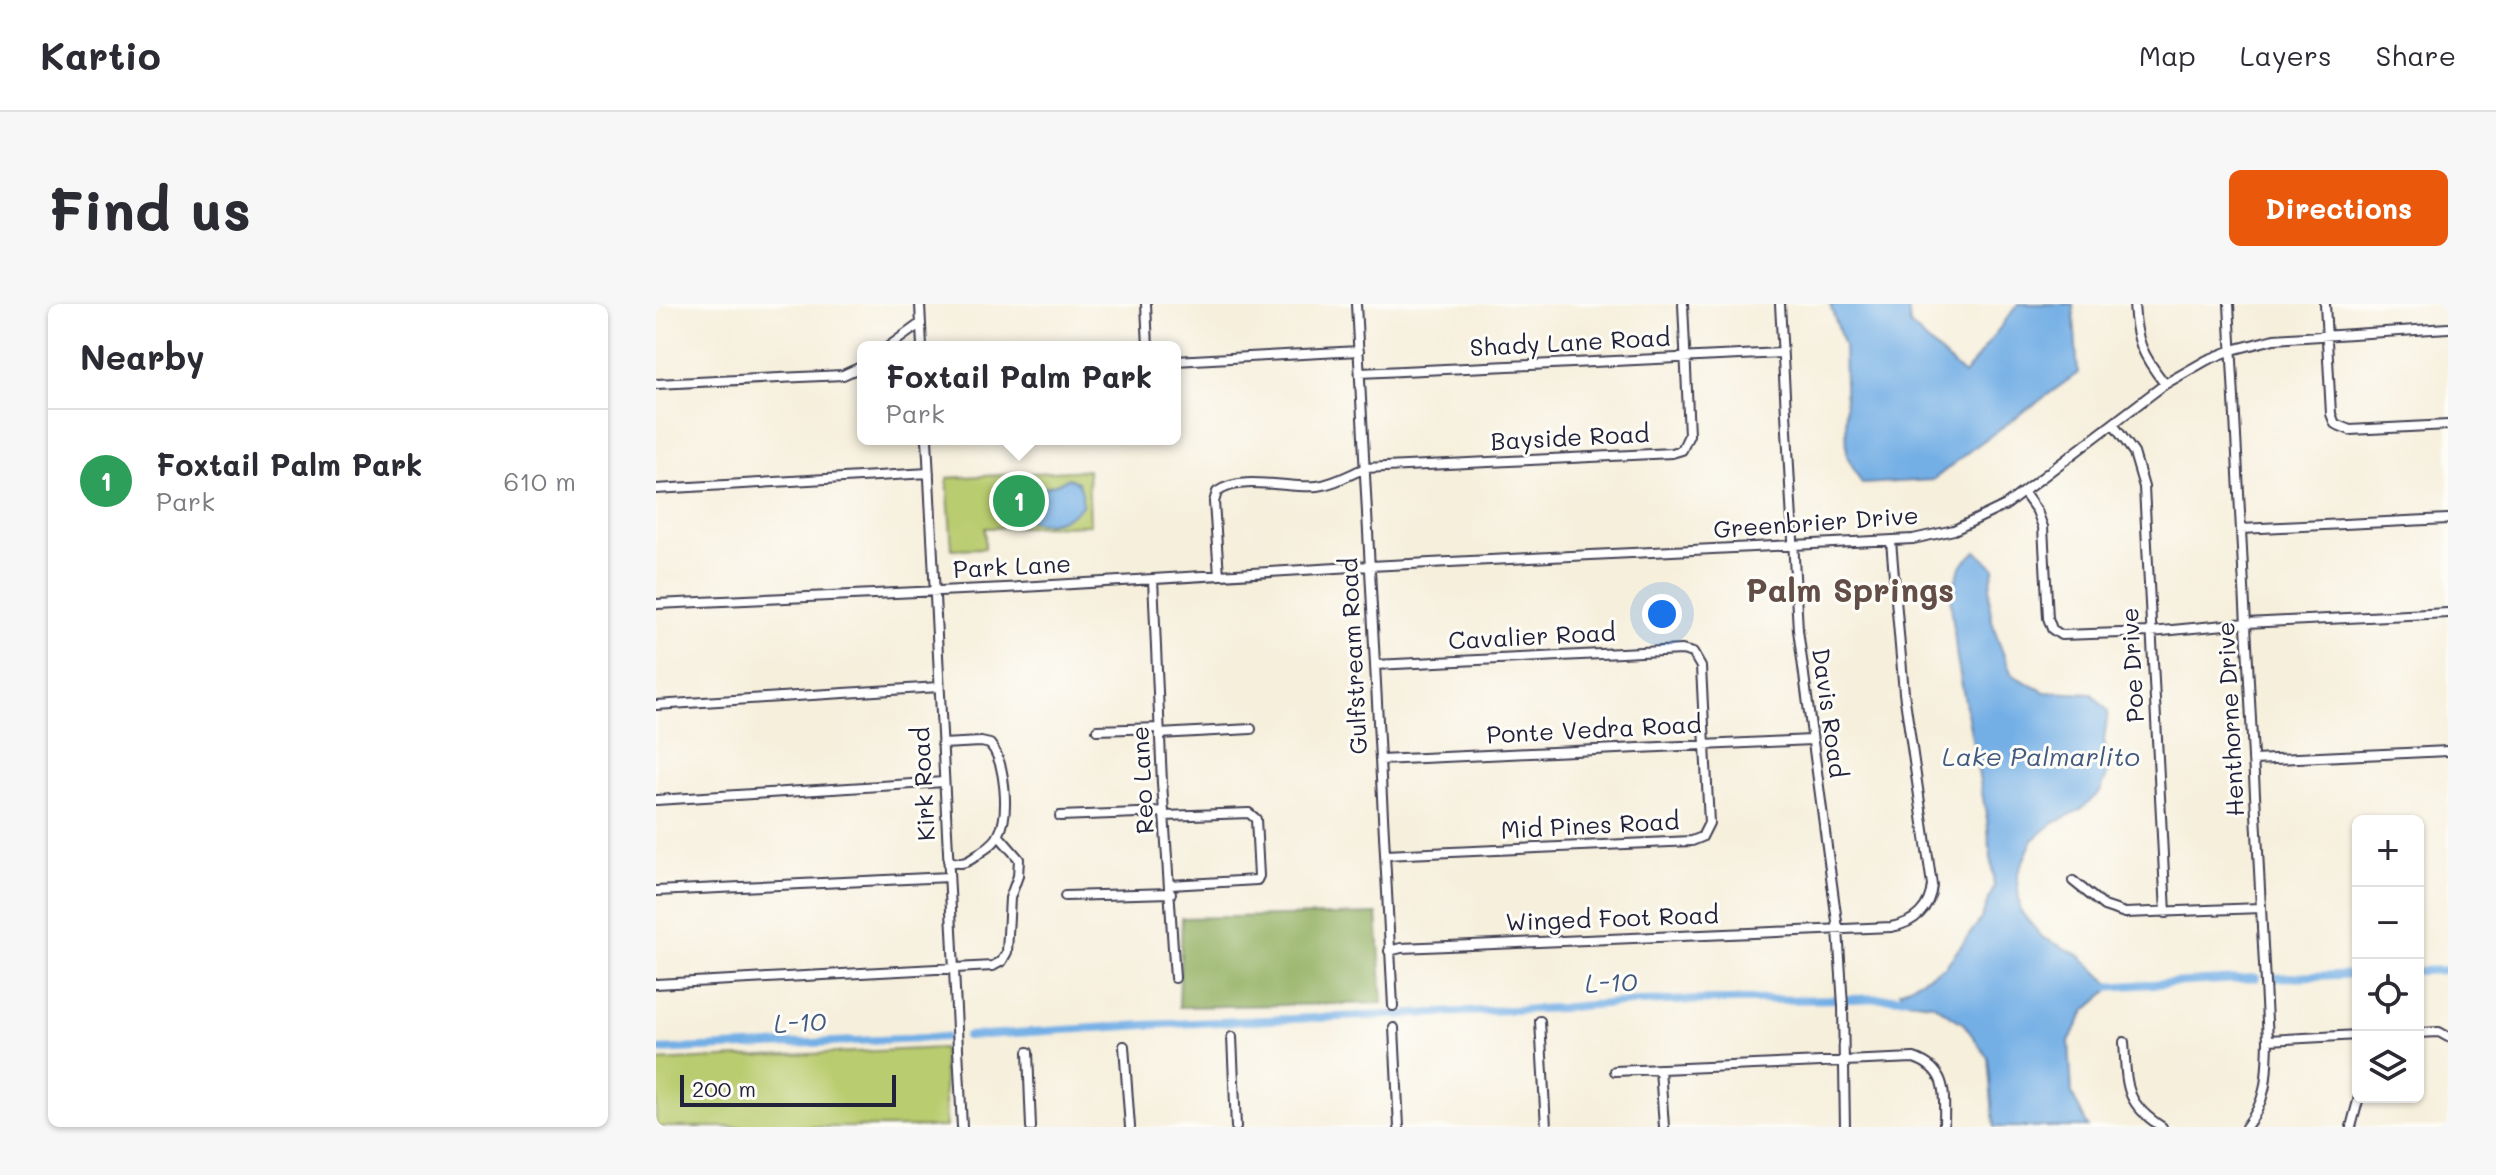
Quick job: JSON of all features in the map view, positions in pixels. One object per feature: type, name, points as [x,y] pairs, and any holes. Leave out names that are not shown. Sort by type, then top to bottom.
[{"type":"street","points":[[920,304],[922,341]]},
{"type":"street","points":[[1146,304],[1148,341]]},
{"type":"street","name":"Gulfstream Road","points":[[1356,304],[1393,1006]]},
{"type":"street","points":[[1683,304],[1686,357]]},
{"type":"street","name":"Davis Road","points":[[1780,304],[1799,644],[1838,929],[1845,1127]]},
{"type":"street","points":[[2134,304],[2138,341],[2147,361],[2165,384]]},
{"type":"street","name":"Henthorne Drive","points":[[2229,304],[2268,1040],[2266,1088],[2258,1109],[2246,1127]]},
{"type":"street","points":[[2325,304],[2331,414],[2340,427],[2350,430],[2448,425]]},
{"type":"street","points":[[896,341],[921,323]]},
{"type":"street","name":"Greenbrier Drive","points":[[1370,566],[1891,541],[1954,530],[1988,515],[2024,493],[2188,369],[2232,350],[2274,339],[2448,328]]},
{"type":"street","points":[[1181,361],[1359,351]]},
{"type":"street","name":"Shady Lane Road","points":[[1360,373],[1782,353]]},
{"type":"street","name":"Bayside Road","points":[[1365,468],[1678,452],[1686,446],[1689,435],[1686,357]]},
{"type":"street","points":[[656,384],[843,375],[857,369]]},
{"type":"street","name":"Poe Drive","points":[[2113,424],[2134,453],[2142,475],[2166,913]]},
{"type":"street","name":"Kirk Road","points":[[927,445],[962,1127]]},
{"type":"street","points":[[1219,575],[1214,502],[1221,488],[1272,482],[1317,486],[1365,468]]},
{"type":"street","points":[[656,489],[929,473]]},
{"type":"street","points":[[2024,493],[2037,511],[2043,527],[2048,618],[2052,629],[2061,635],[2448,613]]},
{"type":"street","points":[[2241,529],[2448,519]]},
{"type":"street","name":"Winged Foot Road","points":[[1389,951],[1401,948],[1891,927],[1907,923],[1924,909],[1932,890],[1899,655],[1891,541]]},
{"type":"street","name":"Park Lane","points":[[656,604],[1370,566]]},
{"type":"street","name":"Reo Lane","points":[[1153,579],[1175,978]]},
{"type":"street","name":"Cavalier Road","points":[[1375,665],[1688,651],[1697,657],[1701,667],[1705,745]]},
{"type":"street","points":[[656,705],[939,687]]},
{"type":"street","points":[[1097,730],[1251,729]]},
{"type":"street","name":"Ponte Vedra Road","points":[[1380,760],[1811,740]]},
{"type":"street","points":[[942,744],[990,744],[1001,766],[1004,803],[999,836],[968,862],[948,860]]},
{"type":"street","name":"Mid Pines Road","points":[[1385,855],[1697,840],[1706,833],[1709,823],[1705,745]]},
{"type":"street","points":[[2253,760],[2448,751]]},
{"type":"street","points":[[656,800],[944,782]]},
{"type":"street","points":[[1060,816],[1249,813],[1256,819],[1257,880],[1065,896]]},
{"type":"street","points":[[656,984],[993,966],[1002,961],[1007,952],[1010,898],[1018,876],[1019,859],[999,836]]},
{"type":"street","points":[[656,891],[949,877]]},
{"type":"street","points":[[2073,881],[2114,910],[2135,914],[2261,908]]},
{"type":"street","points":[[1540,1021],[1546,1127]]},
{"type":"street","points":[[1394,1028],[1399,1127]]},
{"type":"street","points":[[2424,1033],[2439,1032],[2448,1037]]},
{"type":"street","points":[[2268,1040],[2352,1035]]},
{"type":"street","points":[[1232,1037],[1236,1127]]},
{"type":"street","points":[[2124,1042],[2127,1079],[2134,1103],[2162,1127]]},
{"type":"street","points":[[1124,1046],[1130,1127]]},
{"type":"street","points":[[1028,1052],[1031,1127]]},
{"type":"street","points":[[1615,1071],[1909,1057],[1927,1064],[1938,1075],[1944,1089],[1944,1127]]},
{"type":"street","points":[[1660,1069],[1664,1127]]},
{"type":"street","points":[[2351,1127],[2357,1103]]},
{"type":"green space","points":[[1088,470],[1090,525],[985,528],[985,548],[952,549],[947,478]]},
{"type":"green space","points":[[1377,914],[1383,1003],[1179,1007],[1182,918]]},
{"type":"green space","points":[[943,1048],[946,1127],[656,1127],[656,1061]]},
{"type":"water","points":[[1830,304],[1908,304],[1910,325],[1964,375],[2018,304],[2073,304],[2078,373],[1933,480],[1862,484],[1847,456],[1844,346]]},
{"type":"water","points":[[1068,478],[1078,482],[1082,506],[1062,519],[1041,523],[1031,521],[1021,517],[1004,501],[1015,484],[1042,487]]},
{"type":"water","name":"Lake Palmarlito","points":[[1976,551],[1995,568],[1989,596],[1990,609],[2012,675],[2045,692],[2092,694],[2108,711],[2104,740],[2110,768],[2100,792],[2080,810],[2052,824],[2032,841],[2017,875],[2020,911],[2042,937],[2079,955],[2113,987],[2085,1011],[2069,1042],[2072,1094],[2088,1127],[1994,1127],[1988,1058],[1964,1024],[1932,1004],[1908,1001],[1900,991],[1945,967],[1981,919],[1994,887],[1987,819],[1957,659],[1950,595],[1961,566]]},
{"type":"waterway","name":"L-10","points":[[2424,971],[2448,970]]},
{"type":"waterway","name":"L-10","points":[[2271,978],[2352,974]]},
{"type":"waterway","name":"L-10","points":[[2102,987],[2256,978]]},
{"type":"waterway","name":"L-10","points":[[967,1036],[1693,1000],[1913,997]]},
{"type":"waterway","name":"L-10","points":[[656,1050],[945,1037]]},
{"type":"place","name":"Foxtail Palm Park","points":[[1019,501]]},
{"type":"district","name":"Palm Springs","points":[[1850,591]]}]
